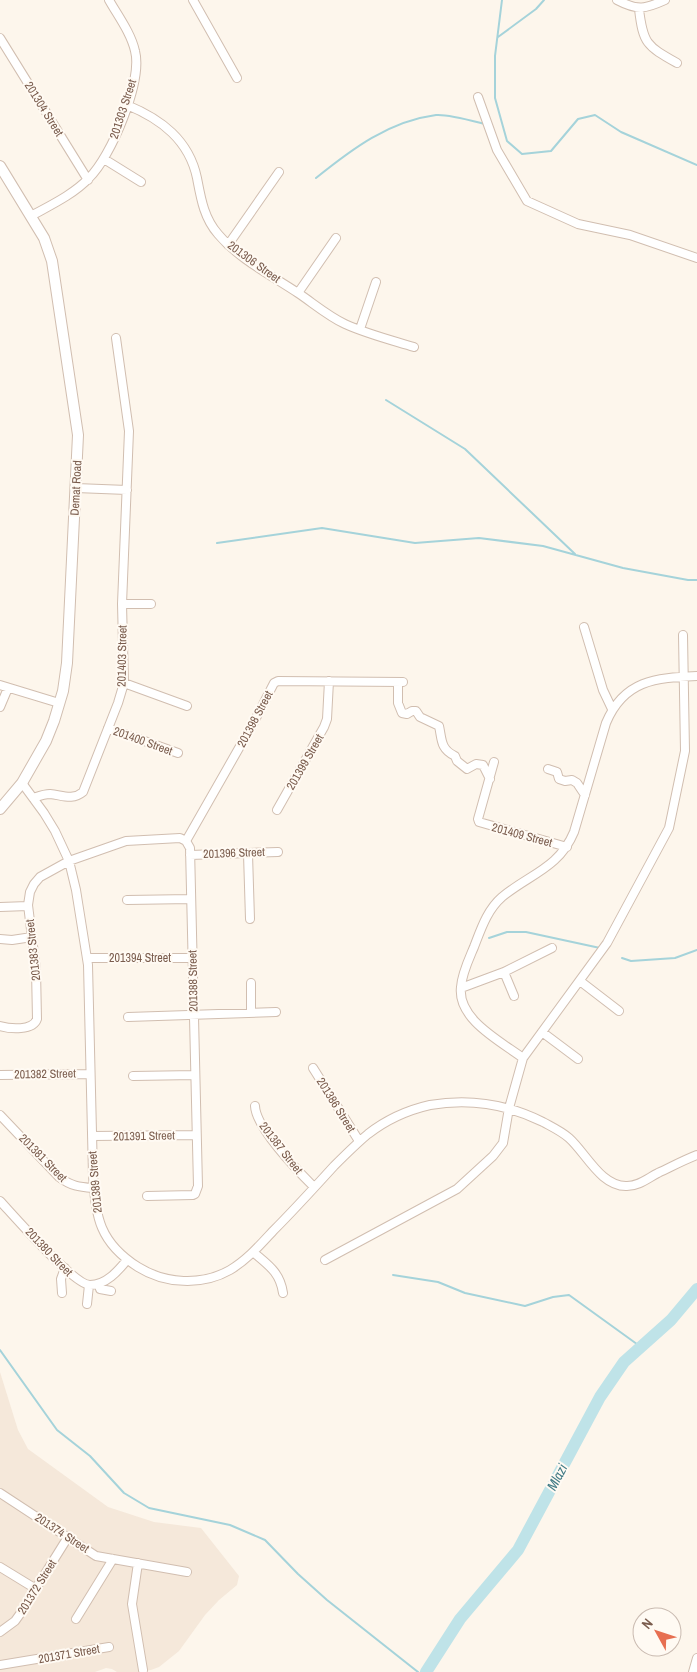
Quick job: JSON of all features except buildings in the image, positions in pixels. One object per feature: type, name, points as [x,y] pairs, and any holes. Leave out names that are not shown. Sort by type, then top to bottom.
[{"type":"street","name":"201303 Street","points":[[31,216],[79,188],[88,180],[104,160],[122,122],[135,77],[136,55],[131,40],[109,0]]},
{"type":"street","points":[[193,0],[237,78]]},
{"type":"street","points":[[617,0],[627,6],[639,9],[666,0]]},
{"type":"street","points":[[639,9],[642,29],[647,42],[652,48],[677,63]]},
{"type":"street","name":"201304 Street","points":[[0,38],[88,180]]},
{"type":"street","points":[[478,97],[497,150],[527,201],[578,224],[630,235],[697,258]]},
{"type":"street","name":"201306 Street","points":[[127,106],[145,113],[162,123],[185,148],[194,166],[204,210],[214,228],[228,245],[340,321],[414,347]]},
{"type":"street","points":[[104,160],[141,182]]},
{"type":"street","name":"Demat Road","points":[[0,166],[48,247],[55,276],[78,436],[68,649],[64,685],[46,741],[22,784],[0,809]]},
{"type":"street","points":[[228,245],[280,172]]},
{"type":"street","points":[[298,293],[336,238]]},
{"type":"street","points":[[360,329],[376,282]]},
{"type":"street","name":"201403 Street","points":[[33,798],[49,794],[75,797],[82,792],[124,683],[122,604],[128,422],[116,338]]},
{"type":"street","points":[[76,488],[127,490]]},
{"type":"street","points":[[122,604],[151,604]]},
{"type":"street","points":[[584,627],[603,690],[612,709]]},
{"type":"street","points":[[325,1260],[392,1226],[462,1185],[498,1151],[503,1143],[509,1108],[523,1058],[608,943],[669,828],[685,751],[683,636]]},
{"type":"street","points":[[523,1058],[471,1018],[462,1004],[461,988],[463,976],[483,924],[494,905],[502,897],[554,862],[567,847],[574,832],[606,723],[612,709],[626,692],[648,681],[697,676]]},
{"type":"street","name":"201398 Street","points":[[186,841],[256,720],[274,683],[278,681],[400,682],[398,703],[402,713],[407,714],[416,711],[420,716],[439,726],[439,738],[448,753],[455,756],[457,761],[467,769],[476,764],[482,765],[490,779]]},
{"type":"street","name":"201399 Street","points":[[277,810],[327,720],[329,681]]},
{"type":"street","points":[[124,683],[187,706]]},
{"type":"street","points":[[0,707],[4,687],[59,703]]},
{"type":"street","name":"201400 Street","points":[[108,728],[178,753]]},
{"type":"street","name":"201409 Street","points":[[494,762],[478,819],[479,822],[567,847]]},
{"type":"street","points":[[548,769],[557,772],[559,779],[565,781],[572,780],[585,794]]},
{"type":"street","name":"201389 Street","points":[[22,784],[50,822],[69,861],[76,890],[87,958],[93,1188],[96,1210],[103,1231],[116,1250],[127,1260],[152,1274],[180,1280],[195,1280],[206,1279],[230,1270],[253,1252],[359,1142],[383,1123],[428,1106],[458,1101],[476,1102],[509,1108],[526,1114],[559,1130],[570,1139],[602,1176],[619,1185],[627,1186],[640,1183],[697,1155]]},
{"type":"street","points":[[69,861],[126,841],[180,838],[186,841]]},
{"type":"street","name":"201388 Street","points":[[147,1196],[195,1194],[198,1186],[190,848],[186,841]]},
{"type":"street","name":"201396 Street","points":[[190,855],[278,852]]},
{"type":"street","points":[[248,854],[250,919]]},
{"type":"street","name":"201383 Street","points":[[0,1026],[31,1026],[36,1023],[36,970],[28,906],[30,892],[40,877],[69,861]]},
{"type":"street","points":[[127,900],[191,899]]},
{"type":"street","points":[[0,907],[28,906]]},
{"type":"street","points":[[0,939],[12,940],[32,937]]},
{"type":"street","points":[[461,988],[504,972],[552,948]]},
{"type":"street","name":"201394 Street","points":[[87,958],[192,958]]},
{"type":"street","points":[[504,972],[514,996]]},
{"type":"street","points":[[580,981],[619,1011]]},
{"type":"street","points":[[251,983],[251,1013]]},
{"type":"street","points":[[128,1017],[276,1012]]},
{"type":"street","points":[[542,1032],[578,1059]]},
{"type":"street","name":"201386 Street","points":[[313,1068],[359,1142]]},
{"type":"street","name":"201382 Street","points":[[0,1075],[90,1074]]},
{"type":"street","points":[[133,1076],[195,1076]]},
{"type":"street","name":"201387 Street","points":[[255,1106],[256,1117],[287,1160],[314,1187]]},
{"type":"street","name":"201381 Street","points":[[0,1115],[59,1177],[68,1184],[93,1188]]},
{"type":"street","name":"201391 Street","points":[[92,1136],[196,1135]]},
{"type":"street","name":"201380 Street","points":[[0,1201],[64,1268],[75,1278],[89,1285]]},
{"type":"street","points":[[253,1252],[277,1273],[283,1293]]},
{"type":"street","points":[[87,1304],[89,1285],[99,1284],[108,1279],[118,1272],[127,1260]]},
{"type":"street","points":[[62,1293],[61,1279],[64,1268]]},
{"type":"street","points":[[99,1284],[100,1289],[111,1292]]},
{"type":"street","name":"201374 Street","points":[[0,1493],[96,1556],[187,1572]]},
{"type":"street","name":"201372 Street","points":[[0,1632],[15,1621],[68,1536]]},
{"type":"street","points":[[76,1619],[113,1559]]},
{"type":"street","points":[[138,1563],[132,1604],[143,1670]]},
{"type":"street","points":[[0,1567],[36,1589]]},
{"type":"street","name":"201371 Street","points":[[0,1665],[110,1646]]},
{"type":"street","points":[[693,1672],[697,1658]]},
{"type":"shaded area","points":[[0,1372],[18,1430],[28,1449],[108,1507],[154,1522],[201,1528],[239,1576],[237,1585],[205,1615],[179,1651],[159,1667],[137,1672],[117,1672],[106,1668],[95,1672],[0,1672]]},
{"type":"waterway","points":[[502,0],[495,56],[495,98],[507,141],[522,154],[551,151],[578,119],[595,115],[621,132],[697,165]]},
{"type":"waterway","points":[[498,37],[536,9],[544,0]]},
{"type":"waterway","points":[[316,178],[357,147],[402,123],[441,115],[485,124]]},
{"type":"waterway","points":[[386,400],[465,449],[575,554]]},
{"type":"waterway","points":[[217,543],[322,528],[415,543],[479,538],[543,546],[623,568],[697,580]]},
{"type":"waterway","points":[[489,938],[507,932],[526,932],[600,948]]},
{"type":"waterway","points":[[622,958],[631,961],[675,958],[697,950]]},
{"type":"waterway","points":[[393,1275],[438,1282],[465,1293],[525,1306],[553,1297],[569,1295],[641,1347]]},
{"type":"waterway","name":"Mlazi","points":[[426,1672],[460,1619],[518,1550],[600,1397],[624,1362],[671,1320],[697,1289]]},
{"type":"waterway","points":[[0,1350],[57,1430],[90,1456],[124,1493],[149,1508],[230,1525],[265,1540],[327,1600],[418,1672]]}]
